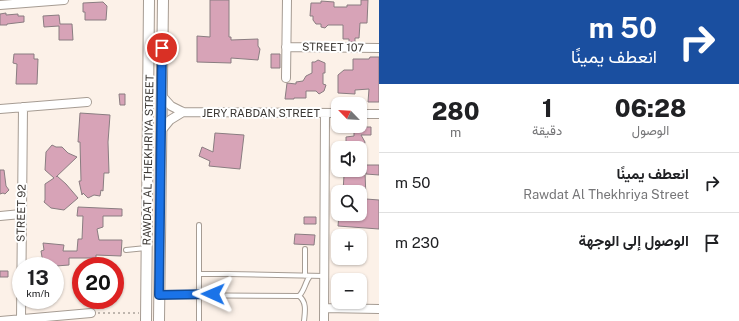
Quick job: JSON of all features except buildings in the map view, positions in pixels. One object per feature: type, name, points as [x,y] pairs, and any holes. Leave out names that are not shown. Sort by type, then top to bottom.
[{"type":"street","points":[[0,5],[25,1],[64,0]]},
{"type":"street","name":"RAWDAT AL THEKHRIYA STREET","points":[[146,317],[149,0]]},
{"type":"street","name":"RAWDAT AL THEKHRIYA STREET","points":[[159,321],[163,0]]},
{"type":"street","name":"STREET 107","points":[[286,78],[287,0]]},
{"type":"street","name":"STREET 107","points":[[286,47],[379,48]]},
{"type":"street","points":[[162,96],[171,106],[183,112]]},
{"type":"street","points":[[0,109],[87,102]]},
{"type":"street","name":"STREET 92","points":[[21,319],[23,107]]},
{"type":"street","points":[[161,131],[170,120],[183,112]]},
{"type":"street","name":"JERY RABDAN STREET","points":[[183,112],[331,113]]},
{"type":"street","points":[[324,321],[325,113]]},
{"type":"street","points":[[367,114],[379,114]]},
{"type":"street","points":[[0,216],[21,214]]},
{"type":"street","points":[[324,308],[379,309]]},
{"type":"street","points":[[0,321],[90,313]]},
{"type":"lane","points":[[198,225],[199,321]]},
{"type":"lane","points":[[126,250],[147,248]]},
{"type":"lane","points":[[299,296],[304,289],[308,276],[305,249]]},
{"type":"lane","points":[[199,274],[324,276]]},
{"type":"lane","points":[[159,295],[199,294],[299,296],[304,302],[304,321]]},
{"type":"path","points":[[90,313],[146,317]]},
{"type":"route","points":[[162,48],[159,295],[213,294]]}]
